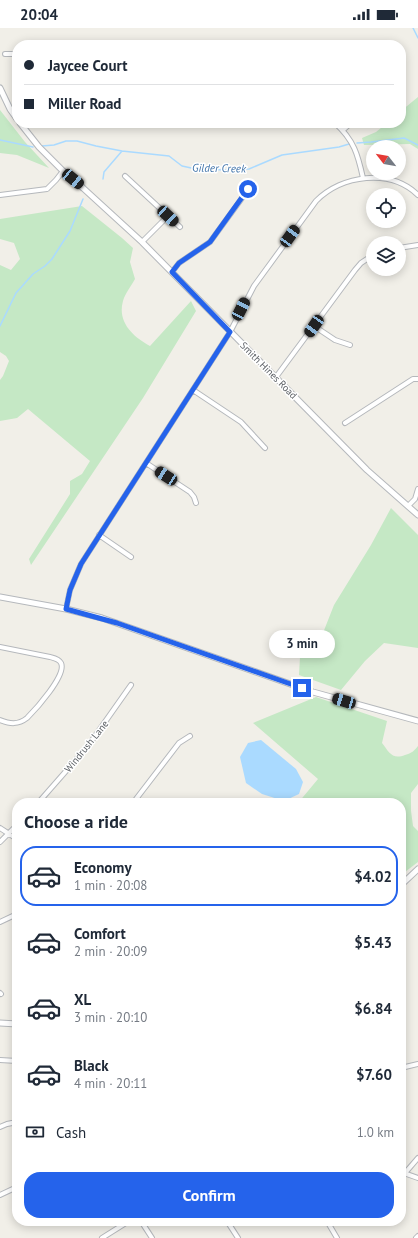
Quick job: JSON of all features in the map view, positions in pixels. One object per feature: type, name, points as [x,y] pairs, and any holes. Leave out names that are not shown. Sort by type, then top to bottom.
[{"type":"street","points":[[5,54],[12,54]]},
{"type":"street","points":[[0,88],[12,112]]},
{"type":"street","name":"Smith Hines Road","points":[[24,128],[39,147],[63,171],[142,242],[367,470],[418,515]]},
{"type":"street","points":[[341,128],[354,146],[363,178]]},
{"type":"street","points":[[0,195],[47,189],[63,171]]},
{"type":"street","points":[[125,176],[180,227]]},
{"type":"street","points":[[66,609],[70,590],[77,572],[99,535],[230,332],[254,286],[316,201],[336,186],[363,178],[377,178],[395,181],[404,185],[418,195]]},
{"type":"street","points":[[172,272],[179,263],[210,242],[253,183]]},
{"type":"street","points":[[142,242],[168,216]]},
{"type":"street","points":[[406,247],[418,245]]},
{"type":"street","points":[[276,377],[355,270],[366,260]]},
{"type":"street","points":[[314,326],[335,340],[350,346]]},
{"type":"street","points":[[345,423],[413,380],[418,379]]},
{"type":"street","points":[[192,390],[240,422],[265,448]]},
{"type":"street","points":[[146,464],[190,492],[196,503]]},
{"type":"street","points":[[408,506],[415,499],[418,489]]},
{"type":"street","points":[[99,535],[131,557]]},
{"type":"street","points":[[0,597],[66,609],[117,623],[313,692],[418,721]]},
{"type":"street","points":[[0,647],[57,659],[61,664],[62,669],[57,680],[27,718],[14,724],[0,720]]},
{"type":"street","name":"Windrush Lane","points":[[42,798],[88,746],[131,685]]},
{"type":"street","points":[[137,798],[179,743],[190,736]]},
{"type":"street","points":[[0,828],[12,836]]},
{"type":"street","points":[[0,842],[12,831]]},
{"type":"street","points":[[406,880],[418,869]]},
{"type":"street","points":[[0,922],[12,916]]},
{"type":"street","points":[[0,1023],[12,1024]]},
{"type":"street","points":[[0,1060],[12,1061]]},
{"type":"street","points":[[406,1067],[418,1064]]},
{"type":"street","points":[[0,1128],[12,1123]]},
{"type":"street","points":[[406,1170],[418,1158]]},
{"type":"street","points":[[406,1174],[418,1178]]},
{"type":"street","points":[[0,1195],[12,1189]]},
{"type":"street","points":[[102,1238],[121,1226]]},
{"type":"street","points":[[144,1226],[152,1238]]},
{"type":"street","points":[[230,1226],[238,1238]]},
{"type":"street","points":[[330,1226],[337,1238]]},
{"type":"green space","points":[[418,97],[418,149],[410,144],[406,144],[406,140],[366,140],[366,145],[364,145],[362,138],[376,132],[381,128],[406,128],[406,107]]},
{"type":"green space","points":[[0,110],[12,125],[12,128],[14,128],[49,168],[17,155],[0,153]]},
{"type":"green space","points":[[82,206],[133,248],[130,262],[135,279],[124,298],[122,309],[124,322],[132,333],[150,346],[191,301],[196,311],[143,398],[31,565],[29,559],[70,494],[70,481],[82,474],[90,461],[28,409],[17,418],[0,421],[0,380],[9,361],[6,356],[0,352],[0,265],[11,270],[20,259],[14,243],[0,239],[0,219]]},
{"type":"green space","points":[[391,508],[418,535],[418,648],[384,643],[365,661],[341,690],[299,675],[301,639],[321,638],[334,605],[371,545]]},
{"type":"green space","points":[[316,697],[387,721],[382,743],[394,756],[401,756],[414,751],[418,746],[418,784],[411,793],[411,811],[413,826],[418,831],[418,862],[406,871],[406,798],[302,798],[318,779],[253,723]]},
{"type":"water","points":[[261,740],[296,769],[303,782],[299,794],[290,798],[275,798],[262,794],[246,783],[240,757],[248,743]]},
{"type":"waterway","points":[[413,28],[418,38]]},
{"type":"waterway","name":"Gilder Creek","points":[[357,143],[404,138],[418,145]]},
{"type":"waterway","name":"Gilder Creek","points":[[0,140],[33,147]]},
{"type":"waterway","name":"Gilder Creek","points":[[42,146],[54,145],[66,141],[77,141],[122,151],[169,156],[182,166],[196,169],[227,170],[249,169],[282,155],[339,147],[349,144]]},
{"type":"waterway","points":[[103,179],[104,172],[122,151]]},
{"type":"waterway","points":[[0,326],[16,293],[33,274],[52,259],[70,231],[83,199]]},
{"type":"route","points":[[248,189],[210,242],[179,263],[172,272],[230,332],[81,564],[70,590],[66,609],[117,623],[302,688]]}]
